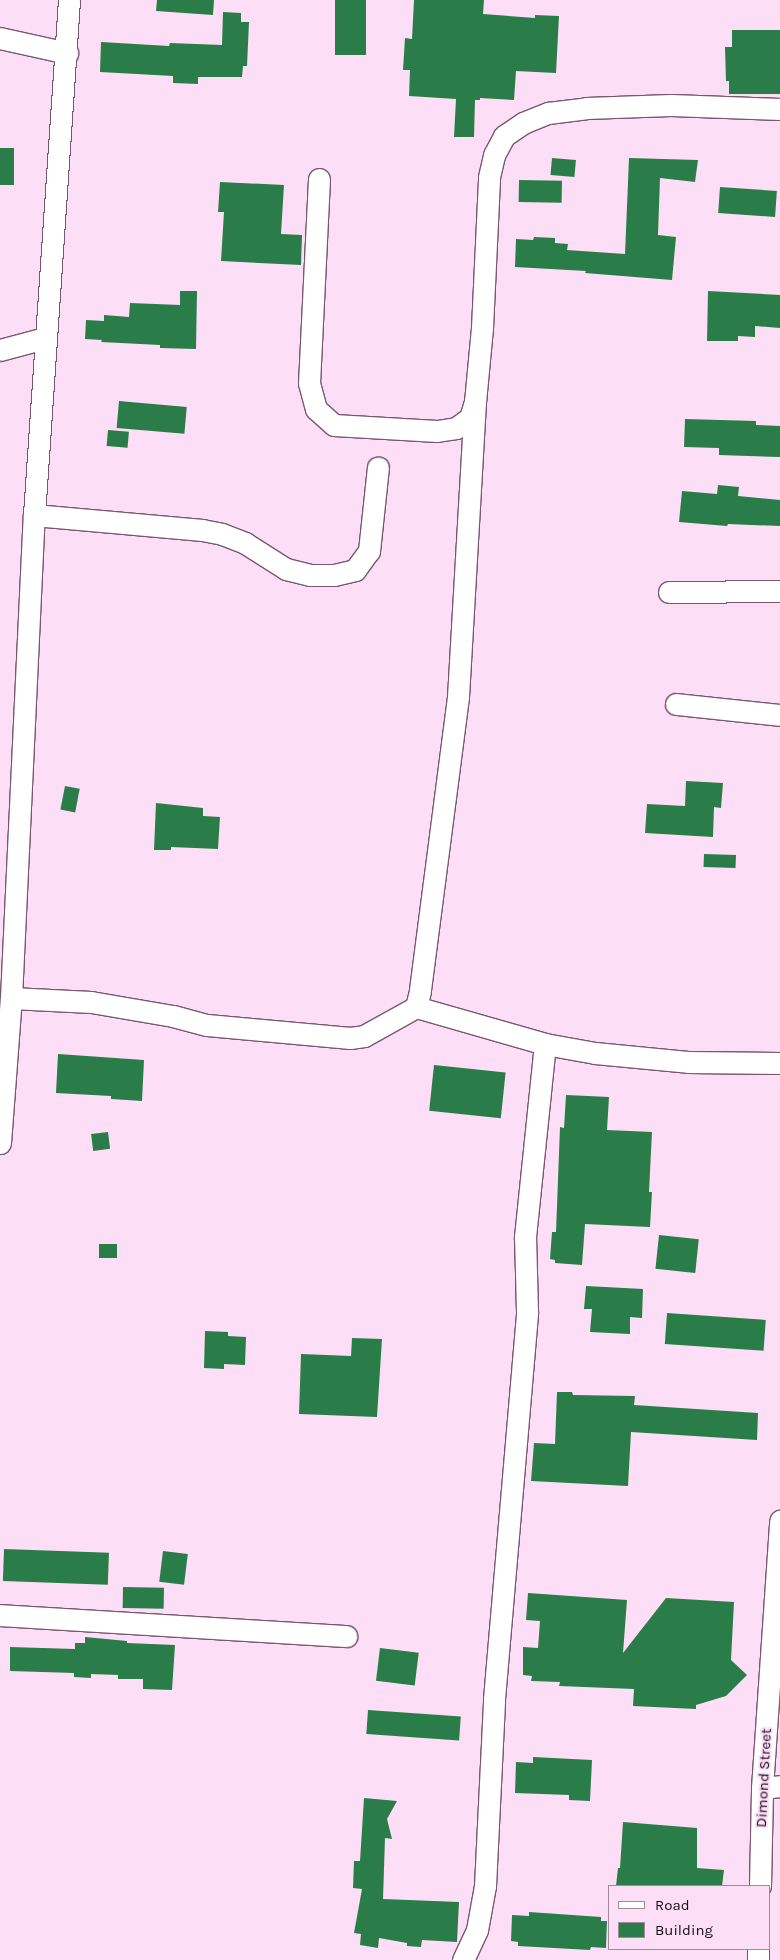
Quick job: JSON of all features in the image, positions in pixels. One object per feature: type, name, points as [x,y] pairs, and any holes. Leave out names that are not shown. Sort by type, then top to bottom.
[{"type":"street","points":[[0,1143],[11,998],[34,514],[69,0]]},
{"type":"street","points":[[0,38],[66,53]]},
{"type":"street","points":[[416,1007],[420,991],[458,697],[475,402],[482,328],[489,177],[494,155],[504,136],[523,123],[548,113],[586,108],[671,105],[780,109]]},
{"type":"street","points":[[318,178],[309,382],[316,409],[334,425],[437,431],[456,428],[470,418],[475,402]]},
{"type":"street","points":[[0,350],[45,338]]},
{"type":"street","points":[[34,514],[202,530],[222,534],[245,543],[286,569],[310,575],[334,575],[355,570],[369,550],[378,467]]},
{"type":"street","points":[[669,592],[780,591]]},
{"type":"street","points":[[676,704],[780,715]]},
{"type":"street","points":[[11,998],[91,1002],[173,1016],[207,1025],[350,1038],[364,1036],[416,1007],[545,1044],[656,1060],[780,1063]]},
{"type":"street","points":[[463,1960],[477,1930],[485,1886],[494,1690],[527,1311],[525,1238],[545,1044]]},
{"type":"street","name":"Dimond Street","points":[[760,1885],[771,1787],[780,1521]]},
{"type":"street","points":[[0,1615],[346,1636]]},
{"type":"building","points":[[157,0],[214,0],[213,15],[156,11]]},
{"type":"building","points":[[335,0],[366,0],[366,55],[335,55]]},
{"type":"building","points":[[414,0],[484,0],[483,14],[535,18],[535,15],[559,16],[556,73],[516,71],[514,100],[480,98],[480,100],[475,100],[474,137],[454,137],[456,99],[409,96],[410,70],[403,70],[405,38],[412,39]]},
{"type":"building","points":[[223,12],[241,13],[241,22],[249,22],[247,66],[243,66],[242,77],[198,77],[198,84],[173,83],[173,76],[100,72],[101,42],[169,46],[170,43],[222,45]]},
{"type":"building","points":[[732,30],[780,30],[780,94],[729,94],[729,81],[726,81],[725,47],[732,47]]},
{"type":"building","points":[[0,148],[14,148],[14,185],[0,185]]},
{"type":"building","points":[[552,158],[576,160],[574,177],[551,175]]},
{"type":"building","points":[[629,158],[698,160],[695,182],[660,178],[658,235],[676,237],[672,280],[585,273],[586,271],[515,267],[516,239],[533,240],[534,237],[555,238],[555,243],[568,244],[567,250],[625,254]]},
{"type":"building","points":[[519,180],[562,181],[562,203],[519,202]]},
{"type":"building","points":[[220,182],[284,185],[281,234],[302,235],[301,265],[221,261],[224,212],[218,212]]},
{"type":"building","points":[[720,187],[777,191],[775,217],[718,213]]},
{"type":"building","points":[[180,291],[197,291],[196,349],[160,348],[160,345],[101,342],[102,340],[85,339],[86,320],[104,321],[104,315],[129,317],[130,303],[180,305]]},
{"type":"building","points":[[708,291],[780,295],[780,328],[755,326],[755,337],[738,336],[738,341],[707,341]]},
{"type":"building","points":[[119,401],[187,407],[184,434],[117,428]]},
{"type":"building","points":[[685,419],[756,421],[756,425],[780,426],[780,457],[719,455],[719,448],[684,447]]},
{"type":"building","points":[[108,430],[129,432],[128,448],[107,446]]},
{"type":"building","points":[[718,485],[739,487],[738,496],[780,500],[780,526],[728,524],[727,526],[679,522],[682,491],[717,494]]},
{"type":"building","points":[[686,781],[723,783],[721,808],[714,807],[713,837],[645,833],[647,804],[685,806]]},
{"type":"building","points":[[65,786],[80,789],[75,812],[60,810]]},
{"type":"building","points":[[156,803],[203,808],[203,816],[220,817],[218,849],[171,847],[171,850],[154,850]]},
{"type":"building","points":[[704,854],[736,855],[736,868],[704,867]]},
{"type":"building","points":[[58,1054],[144,1060],[142,1101],[111,1099],[111,1096],[56,1093]]},
{"type":"building","points":[[434,1065],[506,1073],[501,1118],[429,1111]]},
{"type":"building","points":[[566,1095],[609,1097],[607,1130],[652,1132],[649,1192],[652,1192],[650,1227],[585,1224],[582,1265],[555,1263],[555,1260],[550,1259],[552,1232],[556,1232],[560,1127],[564,1128]]},
{"type":"building","points":[[108,1132],[110,1149],[93,1151],[91,1134]]},
{"type":"building","points":[[659,1235],[699,1239],[695,1273],[655,1269]]},
{"type":"building","points":[[99,1244],[117,1244],[117,1258],[99,1258]]},
{"type":"building","points":[[586,1286],[643,1289],[642,1318],[630,1317],[630,1334],[590,1332],[592,1309],[584,1309]]},
{"type":"building","points":[[667,1313],[766,1320],[764,1351],[665,1344]]},
{"type":"building","points":[[205,1331],[228,1332],[228,1336],[246,1337],[245,1365],[224,1364],[224,1369],[204,1368]]},
{"type":"building","points":[[352,1338],[382,1339],[377,1417],[299,1414],[301,1354],[351,1356]]},
{"type":"building","points":[[557,1392],[572,1392],[573,1395],[635,1396],[634,1405],[758,1413],[757,1440],[631,1432],[628,1486],[531,1481],[534,1443],[555,1444]]},
{"type":"building","points":[[4,1549],[109,1553],[108,1585],[3,1581]]},
{"type":"building","points":[[163,1551],[188,1554],[184,1585],[159,1582]]},
{"type":"building","points":[[123,1587],[164,1588],[164,1609],[123,1608]]},
{"type":"building","points":[[528,1593],[627,1600],[623,1653],[666,1598],[734,1602],[731,1660],[747,1675],[726,1696],[696,1705],[696,1709],[633,1706],[634,1689],[559,1686],[560,1682],[531,1681],[532,1676],[523,1675],[523,1647],[538,1648],[540,1621],[526,1620]]},
{"type":"building","points":[[85,1637],[127,1641],[127,1643],[175,1645],[172,1690],[143,1689],[143,1679],[118,1679],[118,1675],[91,1674],[91,1678],[74,1677],[74,1673],[10,1671],[10,1647],[75,1649],[75,1643],[85,1643]]},
{"type":"building","points":[[380,1648],[419,1653],[415,1686],[376,1681]]},
{"type":"building","points":[[368,1710],[461,1716],[459,1740],[366,1734]]},
{"type":"building","points":[[533,1757],[592,1760],[590,1801],[569,1800],[569,1795],[515,1793],[516,1762],[533,1763]]},
{"type":"building","points":[[364,1798],[397,1801],[387,1819],[392,1839],[385,1838],[383,1899],[459,1902],[457,1942],[422,1940],[421,1947],[407,1946],[407,1943],[379,1938],[378,1948],[360,1945],[361,1934],[354,1933],[362,1889],[353,1888],[354,1861],[360,1861]]},
{"type":"building","points":[[623,1822],[697,1828],[697,1868],[724,1870],[722,1885],[616,1885],[618,1868],[620,1868]]},
{"type":"building","points":[[529,1912],[601,1917],[601,1921],[607,1921],[606,1948],[591,1947],[590,1950],[518,1946],[518,1942],[511,1941],[512,1915],[529,1916]]}]
